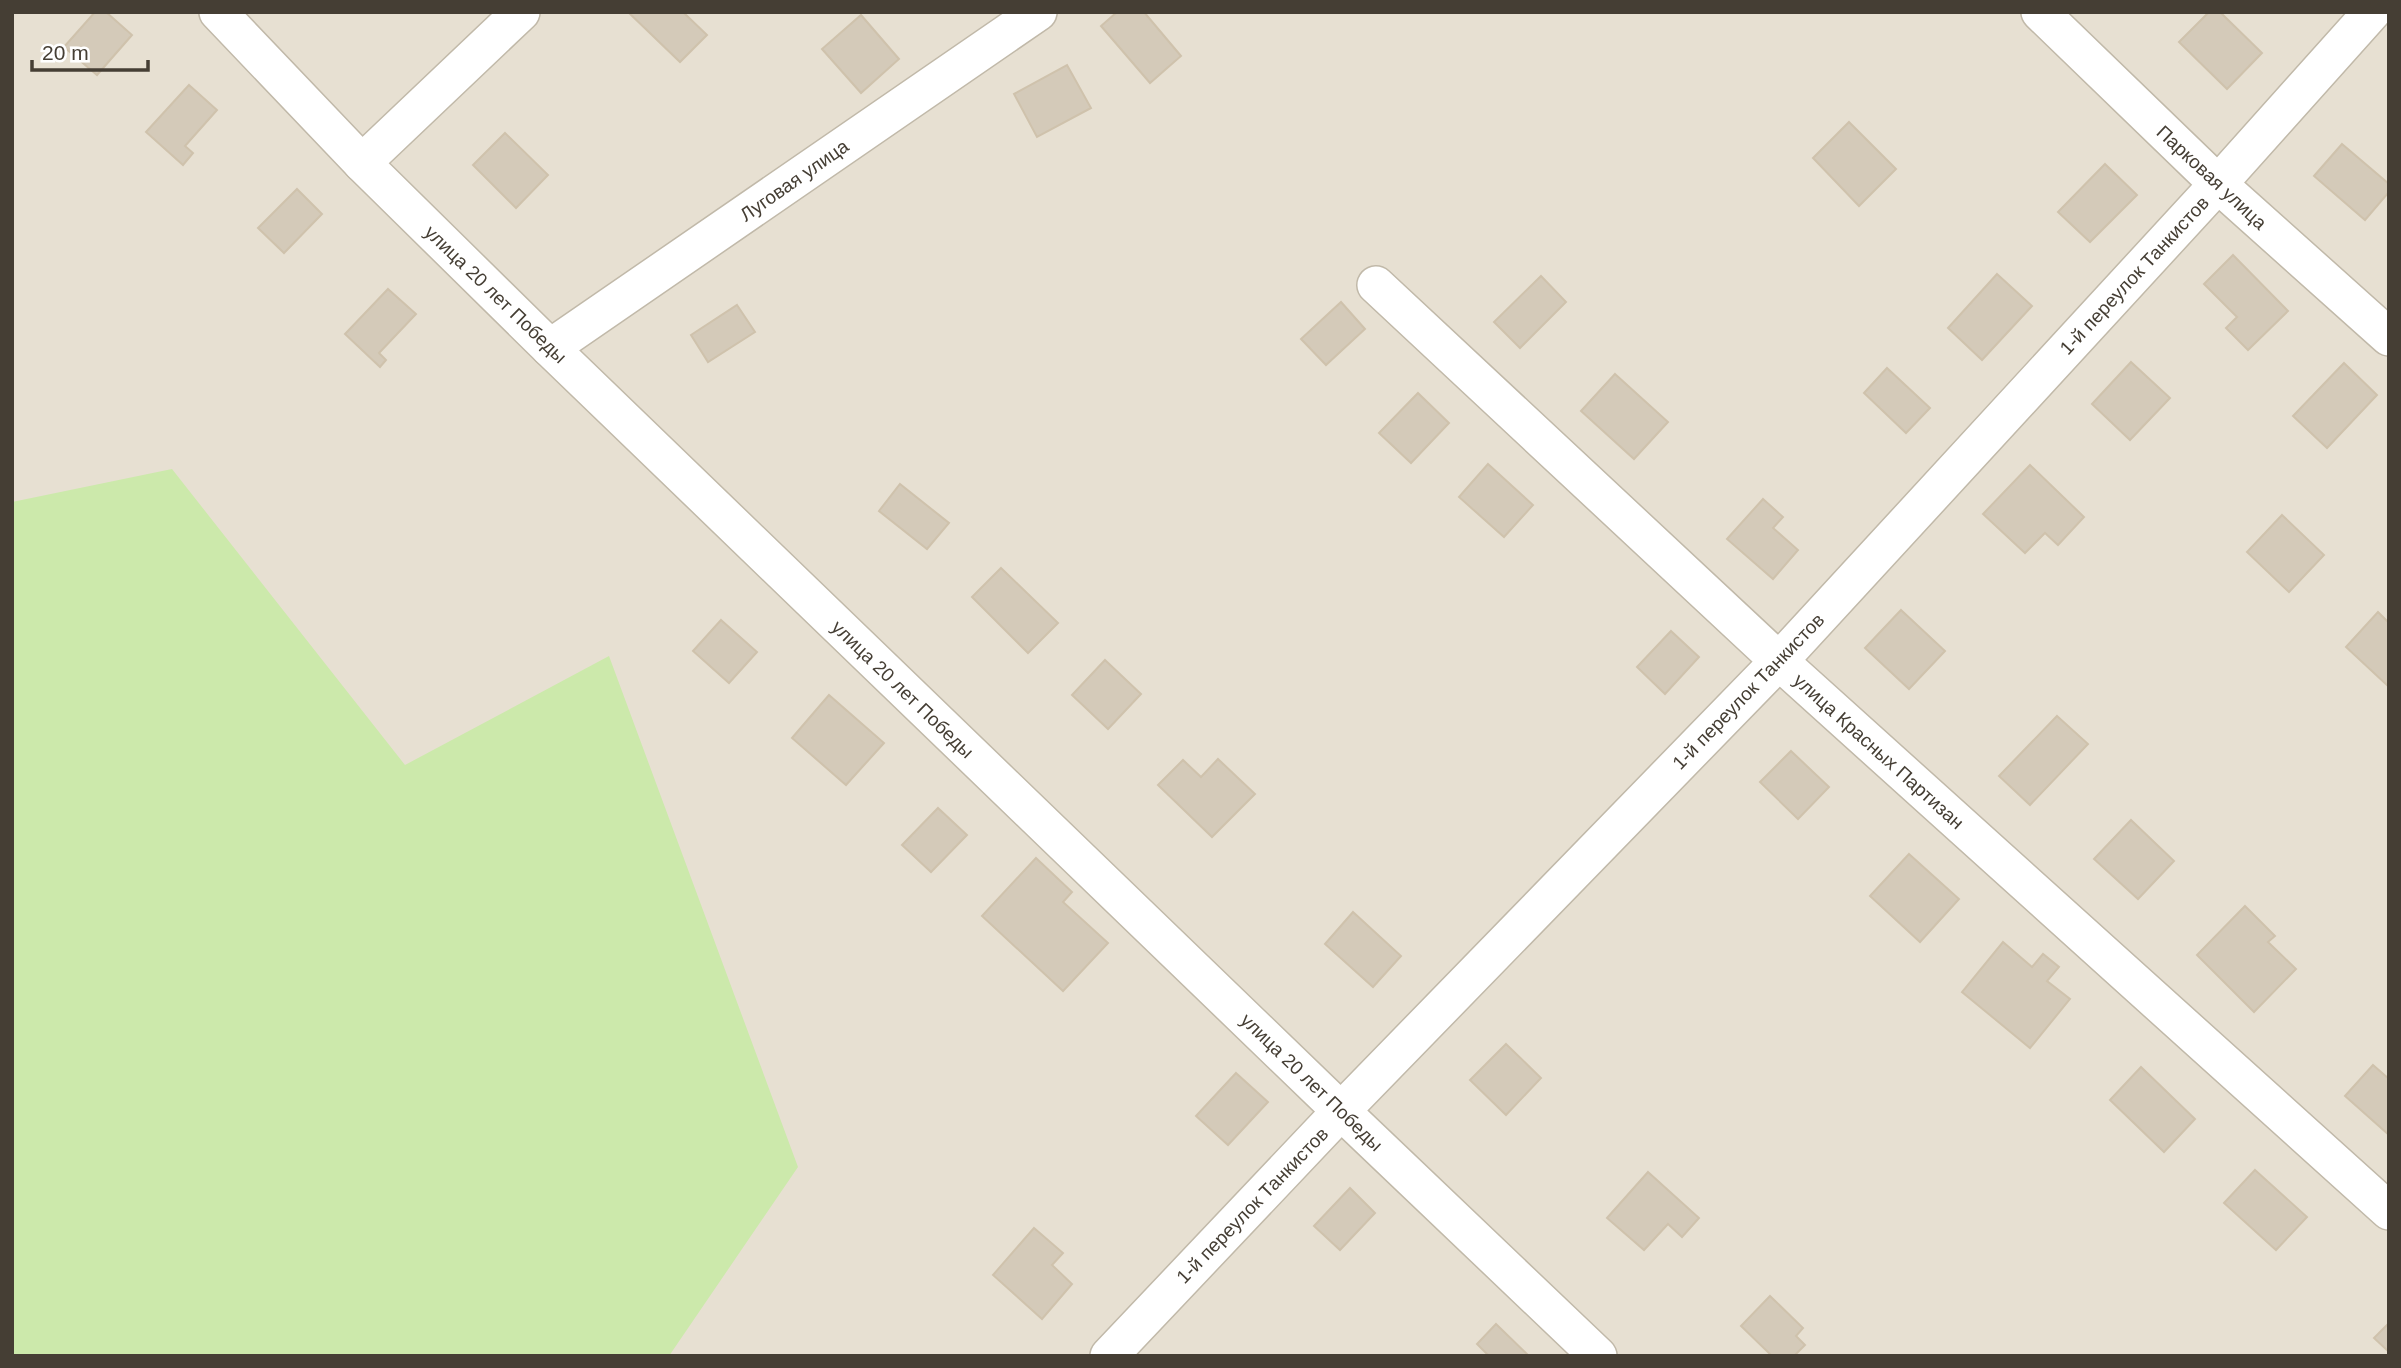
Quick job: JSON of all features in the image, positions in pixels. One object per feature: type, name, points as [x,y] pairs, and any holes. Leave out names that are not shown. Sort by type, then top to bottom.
[{"type":"street","name":"улица 20 лет Победы","points":[[218,12],[362,163],[550,348],[1598,1356]]},
{"type":"street","points":[[362,163],[521,12]]},
{"type":"street","name":"Луговая улица","points":[[550,348],[1038,12]]},
{"type":"street","name":"Парковая улица","points":[[2040,12],[2218,184],[2389,337]]},
{"type":"street","name":"1-й переулок Танкистов","points":[[1109,1356],[1341,1111],[1780,661],[2218,184],[2372,12]]},
{"type":"street","name":"улица Красных Партизан","points":[[1376,285],[1780,661],[2389,1211]]},
{"type":"shaded area","points":[[12,12],[2389,12],[2389,1356],[12,1356]]},
{"type":"green space","points":[[172,469],[405,765],[609,656],[798,1167],[669,1356],[12,1356],[12,502]]},
{"type":"building","points":[[95,12],[106,12],[132,35],[97,75],[64,47]]},
{"type":"building","points":[[628,12],[683,12],[707,35],[680,62]]},
{"type":"building","points":[[1117,12],[1144,12],[1181,56],[1150,83],[1101,26]]},
{"type":"building","points":[[2209,12],[2220,12],[2262,53],[2227,89],[2179,42]]},
{"type":"building","points":[[861,15],[899,59],[861,93],[822,49]]},
{"type":"building","points":[[1067,65],[1091,108],[1037,137],[1014,94]]},
{"type":"building","points":[[189,85],[217,110],[185,146],[193,153],[183,165],[146,132]]},
{"type":"building","points":[[1849,122],[1896,169],[1859,206],[1813,158]]},
{"type":"building","points":[[505,133],[548,175],[516,208],[473,165]]},
{"type":"building","points":[[2342,144],[2389,184],[2389,192],[2365,220],[2314,176]]},
{"type":"building","points":[[2105,164],[2137,195],[2090,242],[2058,212]]},
{"type":"building","points":[[297,189],[322,214],[284,253],[258,228]]},
{"type":"building","points":[[2233,255],[2288,311],[2248,350],[2226,328],[2237,317],[2204,284]]},
{"type":"building","points":[[1997,274],[2032,306],[1982,360],[1948,328]]},
{"type":"building","points":[[1541,276],[1566,302],[1520,348],[1494,322]]},
{"type":"building","points":[[388,289],[416,314],[379,353],[386,360],[380,367],[345,334]]},
{"type":"building","points":[[1341,302],[1365,329],[1326,365],[1301,339]]},
{"type":"building","points":[[737,305],[755,332],[708,362],[691,335]]},
{"type":"building","points":[[2131,362],[2170,398],[2130,440],[2092,404]]},
{"type":"building","points":[[2344,363],[2377,395],[2327,448],[2293,416]]},
{"type":"building","points":[[1887,368],[1930,408],[1906,433],[1864,393]]},
{"type":"building","points":[[1615,374],[1668,422],[1634,459],[1581,411]]},
{"type":"building","points":[[1418,393],[1449,423],[1411,463],[1379,433]]},
{"type":"building","points":[[1488,464],[1533,505],[1504,537],[1459,497]]},
{"type":"building","points":[[2030,465],[2084,517],[2058,545],[2045,533],[2025,553],[1983,514]]},
{"type":"building","points":[[900,484],[949,523],[927,549],[879,511]]},
{"type":"building","points":[[1763,499],[1783,517],[1773,528],[1798,550],[1773,579],[1727,539]]},
{"type":"building","points":[[2282,515],[2324,555],[2289,592],[2247,552]]},
{"type":"building","points":[[1001,568],[1058,623],[1028,653],[972,597]]},
{"type":"building","points":[[1901,610],[1945,651],[1909,689],[1865,648]]},
{"type":"building","points":[[2378,612],[2389,623],[2389,687],[2346,647]]},
{"type":"building","points":[[721,620],[757,652],[729,683],[693,651]]},
{"type":"building","points":[[1671,631],[1699,657],[1665,694],[1637,667]]},
{"type":"building","points":[[1105,660],[1141,694],[1108,729],[1072,695]]},
{"type":"building","points":[[829,695],[884,743],[846,785],[792,738]]},
{"type":"building","points":[[2057,716],[2088,744],[2030,805],[1999,776]]},
{"type":"building","points":[[1791,751],[1829,787],[1798,819],[1760,782]]},
{"type":"building","points":[[1218,759],[1255,794],[1212,837],[1158,785],[1183,760],[1201,777]]},
{"type":"building","points":[[938,808],[967,835],[931,872],[902,845]]},
{"type":"building","points":[[2131,820],[2174,861],[2138,899],[2094,859]]},
{"type":"building","points":[[1909,854],[1959,899],[1920,942],[1870,896]]},
{"type":"building","points":[[1036,858],[1072,892],[1063,902],[1108,943],[1063,991],[982,916]]},
{"type":"building","points":[[2245,906],[2275,936],[2268,942],[2296,969],[2254,1012],[2197,955]]},
{"type":"building","points":[[1353,912],[1401,956],[1373,987],[1325,944]]},
{"type":"building","points":[[2003,942],[2032,967],[2043,954],[2059,967],[2047,981],[2070,999],[2030,1048],[1962,992]]},
{"type":"building","points":[[1506,1044],[1541,1078],[1506,1115],[1470,1080]]},
{"type":"building","points":[[2373,1065],[2389,1079],[2389,1135],[2345,1096]]},
{"type":"building","points":[[2141,1067],[2195,1119],[2164,1152],[2110,1100]]},
{"type":"building","points":[[1236,1073],[1268,1102],[1228,1145],[1196,1116]]},
{"type":"building","points":[[2255,1170],[2307,1217],[2276,1250],[2224,1203]]},
{"type":"building","points":[[1648,1172],[1699,1218],[1682,1237],[1668,1224],[1644,1250],[1607,1218]]},
{"type":"building","points":[[1350,1188],[1375,1213],[1340,1250],[1314,1226]]},
{"type":"building","points":[[1034,1228],[1063,1253],[1052,1265],[1072,1284],[1042,1319],[993,1275]]},
{"type":"building","points":[[1770,1296],[1803,1328],[1796,1336],[1805,1345],[1794,1356],[1772,1356],[1741,1326]]},
{"type":"building","points":[[2389,1323],[2389,1352],[2374,1338]]},
{"type":"building","points":[[1496,1324],[1529,1356],[1489,1356],[1477,1344]]}]
